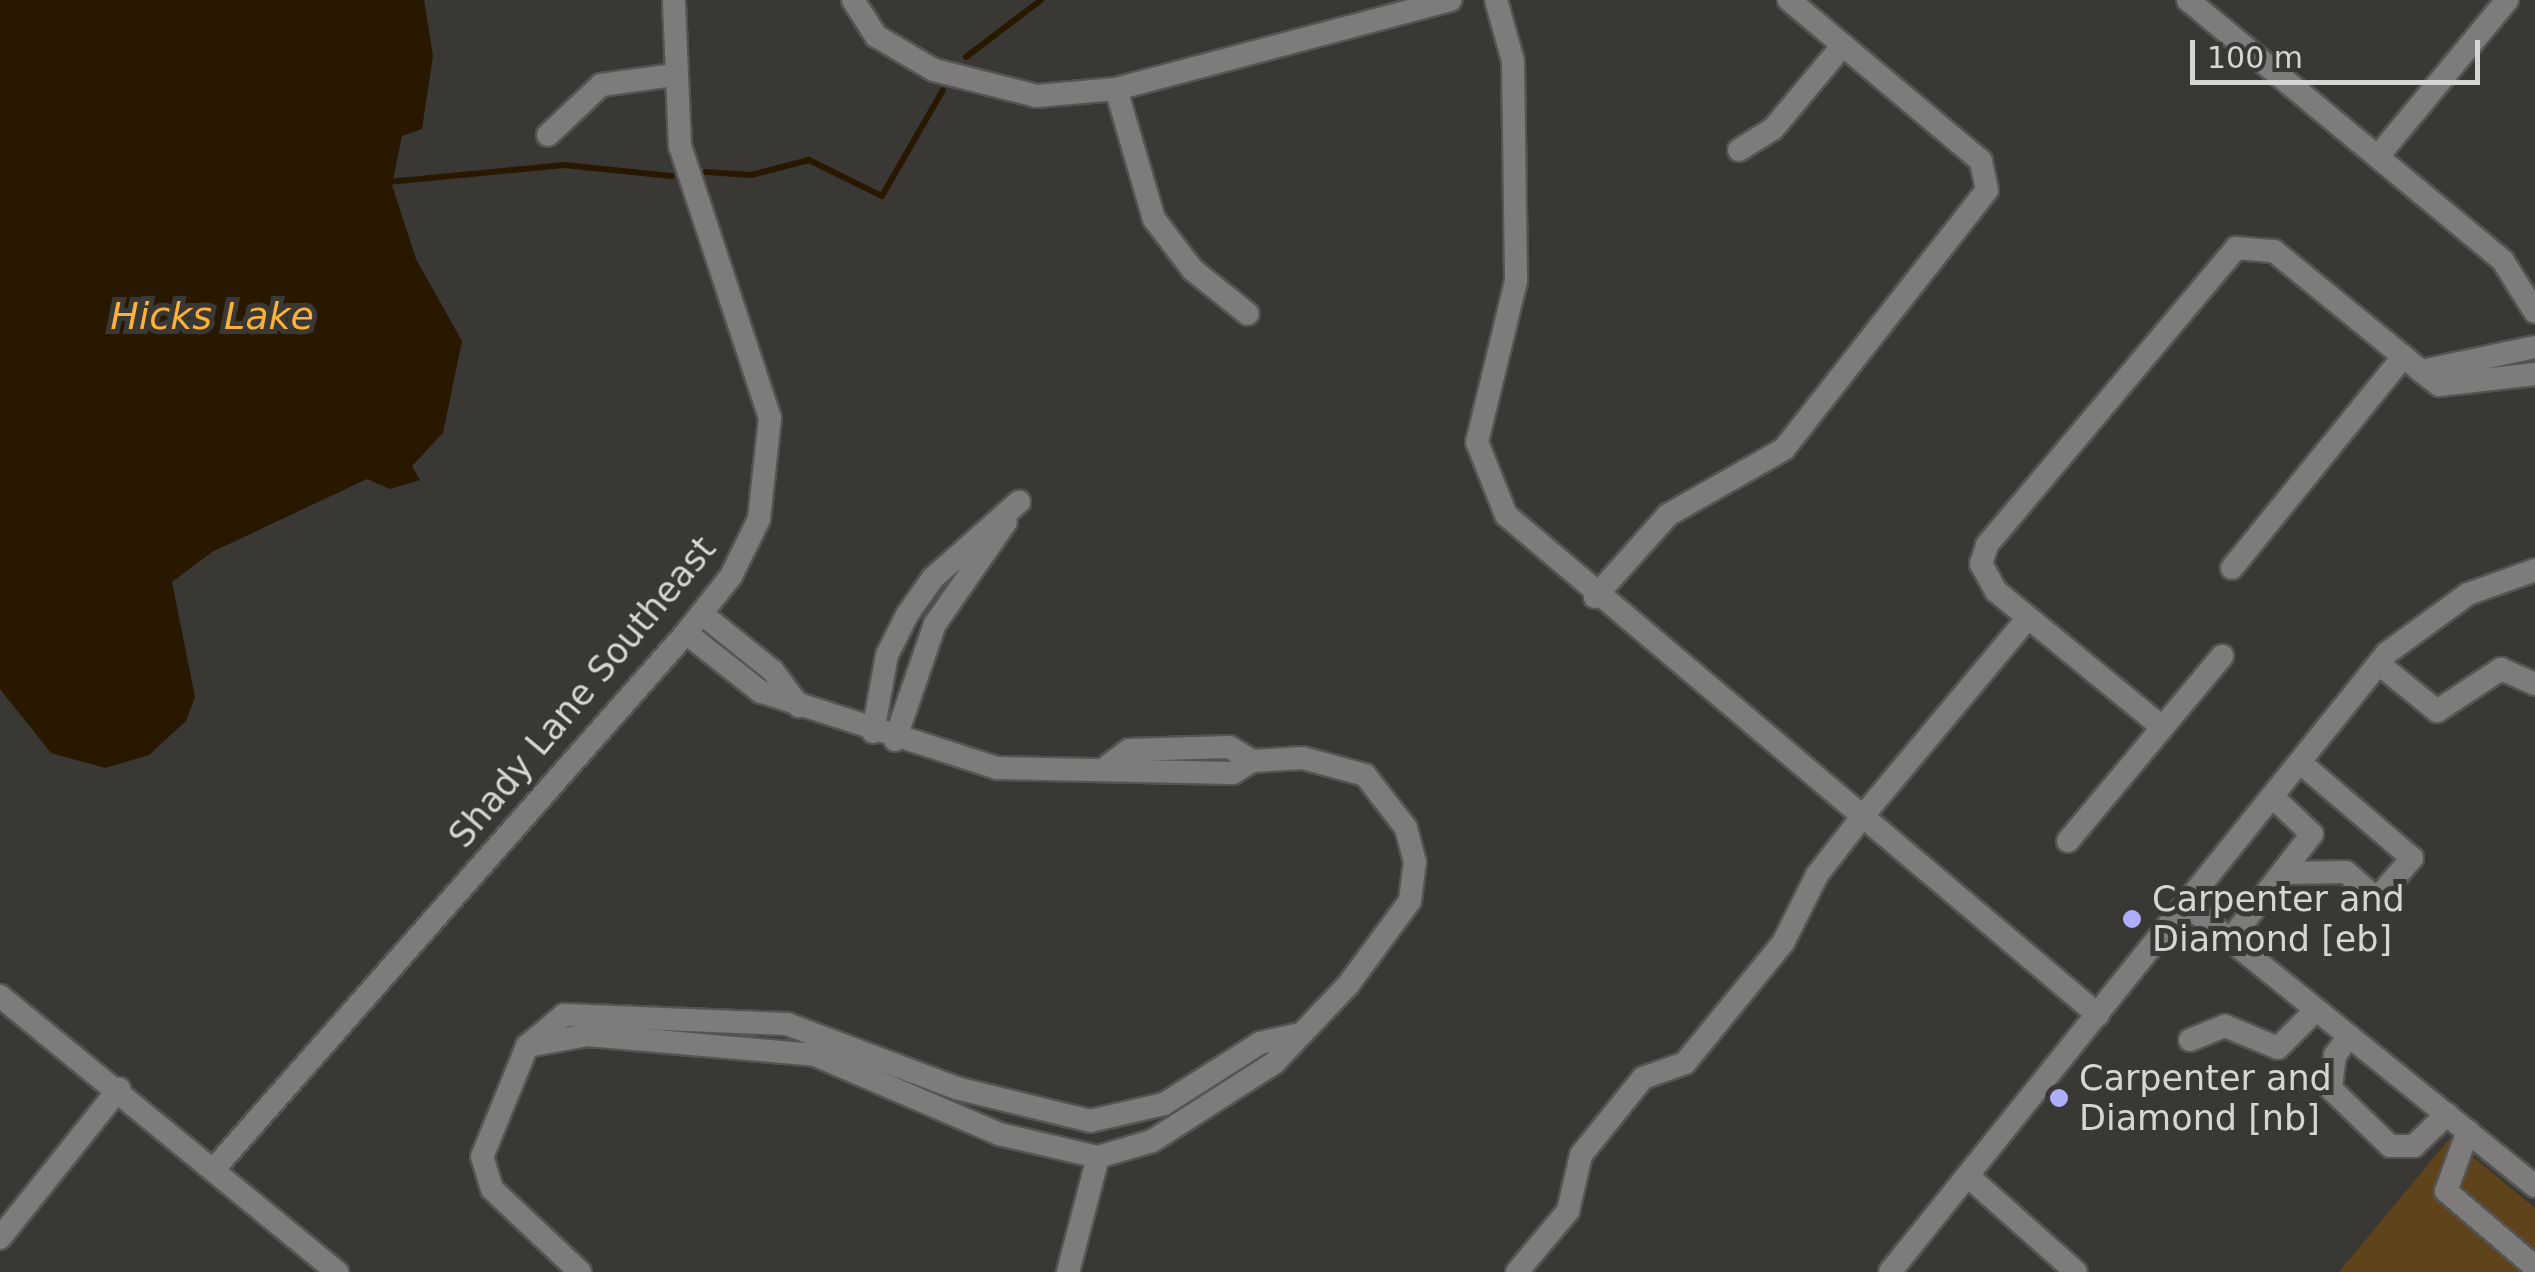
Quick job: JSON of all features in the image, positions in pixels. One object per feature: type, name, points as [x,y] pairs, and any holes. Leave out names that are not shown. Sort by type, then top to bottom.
[{"type":"street","name":"Shady Lane Southeast","points":[[214,1169],[702,614],[759,519],[770,418],[684,158],[674,75],[674,0]]},
{"type":"street","points":[[852,0],[876,36],[972,86],[1036,96],[1116,88],[1450,0]]},
{"type":"street","points":[[1496,0],[1513,61],[1516,281],[1477,442],[1522,537],[2098,1015]]},
{"type":"street","points":[[1595,597],[1668,515],[1784,448],[1981,206],[1981,161],[1789,0]]},
{"type":"street","points":[[2189,0],[2380,154],[2520,277],[2535,312]]},
{"type":"street","points":[[2380,154],[2507,0]]},
{"type":"street","points":[[1739,150],[1773,129],[1843,45]]},
{"type":"street","points":[[548,135],[601,86],[674,75]]},
{"type":"street","points":[[1116,88],[1154,219],[1194,270],[1248,314]]},
{"type":"street","points":[[2162,728],[2028,618],[1984,576],[1987,545],[2236,248],[2274,252],[2439,385],[2535,374]]},
{"type":"street","points":[[2232,568],[2412,364],[2535,347]]},
{"type":"street","points":[[1019,502],[935,624],[884,736],[887,655],[907,616],[933,578],[1019,502]]},
{"type":"street","points":[[1890,1272],[2276,799],[2378,664],[2468,594],[2535,570]]},
{"type":"street","points":[[702,614],[773,671],[799,706]]},
{"type":"street","points":[[1517,1272],[1568,1212],[1581,1155],[1643,1078],[1685,1063],[1783,944],[1817,875],[1862,816],[2028,618]]},
{"type":"street","points":[[527,1046],[588,1035],[815,1055],[998,1134],[1098,1157],[1152,1140],[1274,1063],[1387,934],[1410,901],[1416,862],[1406,828],[1365,775],[1304,758],[1252,762],[1229,747],[1129,750],[1109,764],[998,768],[884,736],[761,692],[686,633]]},
{"type":"street","points":[[2068,840],[2222,656]]},
{"type":"street","points":[[2378,664],[2436,711],[2501,669],[2535,684]]},
{"type":"street","points":[[2284,873],[2346,872],[2377,900],[2412,858],[2303,765]]},
{"type":"street","points":[[2230,940],[2312,834],[2276,799]]},
{"type":"street","points":[[2188,906],[2468,1130],[2531,1175]]},
{"type":"street","points":[[0,996],[119,1089],[337,1272]]},
{"type":"street","points":[[580,1272],[492,1189],[482,1157],[527,1046],[540,1026],[588,1010],[787,1024],[974,1093],[1090,1122],[1164,1104],[1260,1043],[1294,1036]]},
{"type":"street","points":[[2190,1040],[2225,1026],[2278,1048],[2316,1010]]},
{"type":"street","points":[[694,1042],[695,1015]]},
{"type":"street","points":[[2349,1036],[2335,1055],[2332,1089],[2390,1146],[2414,1146],[2448,1114]]},
{"type":"street","points":[[0,1238],[119,1089]]},
{"type":"street","points":[[2468,1130],[2446,1191],[2535,1267]]},
{"type":"street","points":[[1068,1272],[1098,1157]]},
{"type":"street","points":[[1968,1176],[2076,1272]]},
{"type":"shaded area","points":[[2450,1138],[2535,1208],[2535,1272],[2339,1272]]},
{"type":"water","name":"Hicks Lake","points":[[0,0],[424,0],[433,56],[422,129],[402,136],[392,185],[416,259],[462,341],[443,433],[412,466],[420,480],[390,489],[367,479],[212,552],[172,582],[195,697],[186,721],[149,755],[105,768],[51,753],[0,689]]},
{"type":"waterway","points":[[966,57],[1041,0]]},
{"type":"waterway","points":[[706,172],[751,175],[809,160],[882,196],[943,90]]},
{"type":"waterway","points":[[388,182],[564,165],[671,176]]},
{"type":"place","name":"Carpenter and Diamond [eb]","points":[[2132,919]]},
{"type":"place","name":"Carpenter and Diamond [nb]","points":[[2059,1098]]}]
